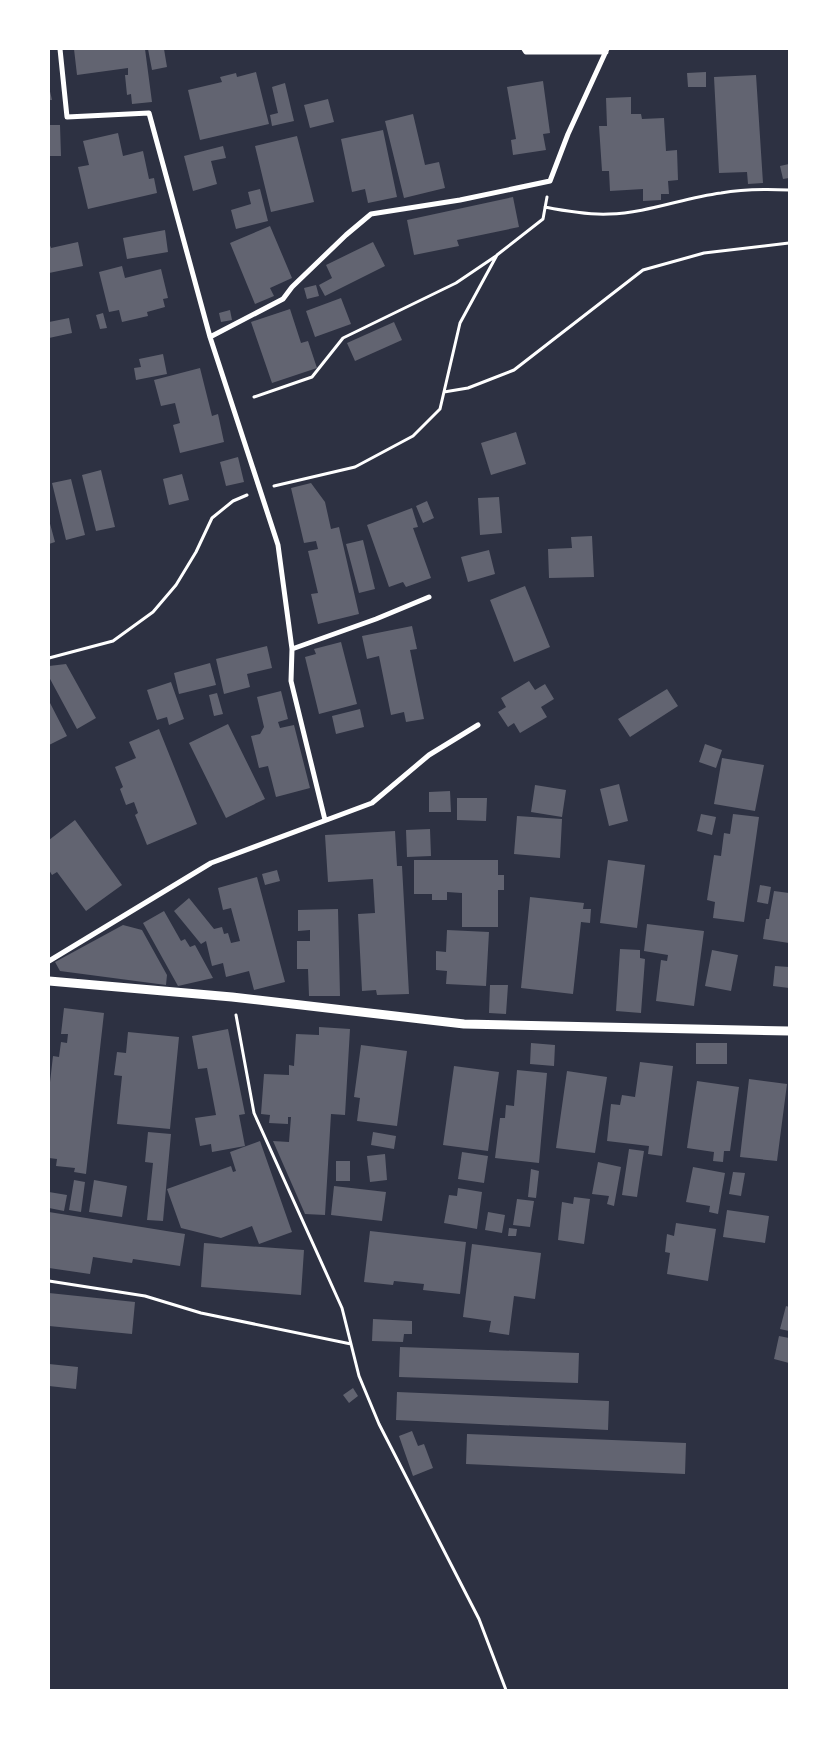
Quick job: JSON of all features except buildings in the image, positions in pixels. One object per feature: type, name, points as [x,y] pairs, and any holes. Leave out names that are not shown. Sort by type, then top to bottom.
[{"type":"street","points":[[60,49],[67,118],[149,113],[210,337],[278,545],[292,649],[291,681],[325,820]]},
{"type":"street","points":[[210,337],[283,299],[292,287],[346,235],[371,214],[460,200],[550,181],[568,134],[607,50],[526,52],[524,49]]},
{"type":"street","points":[[292,649],[376,619],[429,596]]},
{"type":"street","points":[[49,961],[211,862],[372,803],[429,755],[478,725]]},
{"type":"street","points":[[49,981],[232,997],[464,1024],[789,1031]]},
{"type":"path","points":[[254,397],[312,377],[343,338],[456,283],[497,255],[542,219],[550,181]]},
{"type":"path","points":[[545,207],[568,212],[608,214],[654,209],[720,192],[766,188],[789,190]]},
{"type":"path","points":[[444,392],[468,388],[514,370],[643,270],[704,253],[789,243]]},
{"type":"path","points":[[49,658],[113,641],[153,612],[176,585],[196,552],[212,518],[233,501],[261,490],[355,467],[413,436],[440,409],[460,323],[497,255]]},
{"type":"path","points":[[232,997],[254,1113],[289,1194],[333,1285],[342,1308],[359,1376],[379,1424],[480,1619],[506,1690]]},
{"type":"path","points":[[49,1281],[145,1296],[201,1313],[351,1344]]}]
